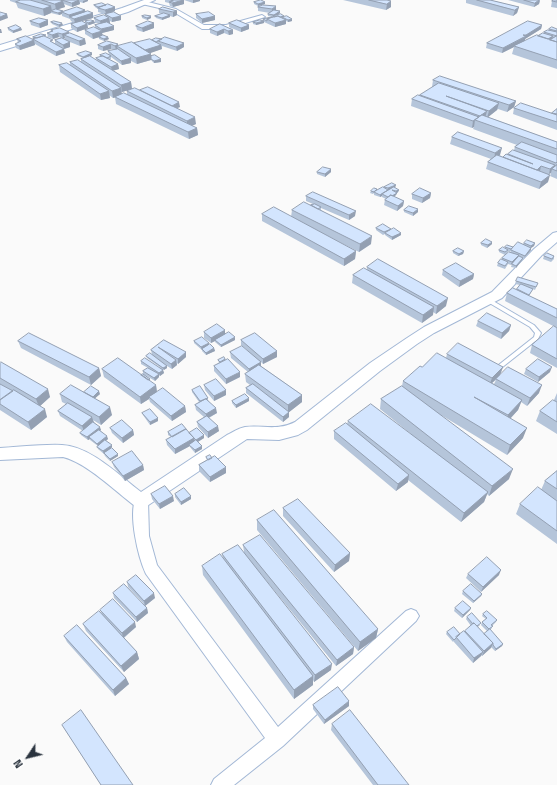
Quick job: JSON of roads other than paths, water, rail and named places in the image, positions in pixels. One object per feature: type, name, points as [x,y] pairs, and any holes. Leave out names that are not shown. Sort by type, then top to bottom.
[{"type":"street","points":[[0,48],[12,47],[148,2],[174,10],[202,26],[212,28],[226,27],[262,17]]},
{"type":"street","points":[[141,501],[233,439],[245,433],[279,434],[297,429],[375,367],[412,341],[429,330],[497,295],[538,252],[557,236]]},
{"type":"street","points":[[0,454],[63,451],[75,454],[88,461],[141,501]]},
{"type":"street","points":[[141,501],[141,539],[145,555],[151,569],[277,740]]},
{"type":"street","points":[[220,785],[277,740],[411,616]]},
{"type":"lane","points":[[488,300],[532,326],[538,333],[536,338],[498,368]]}]
